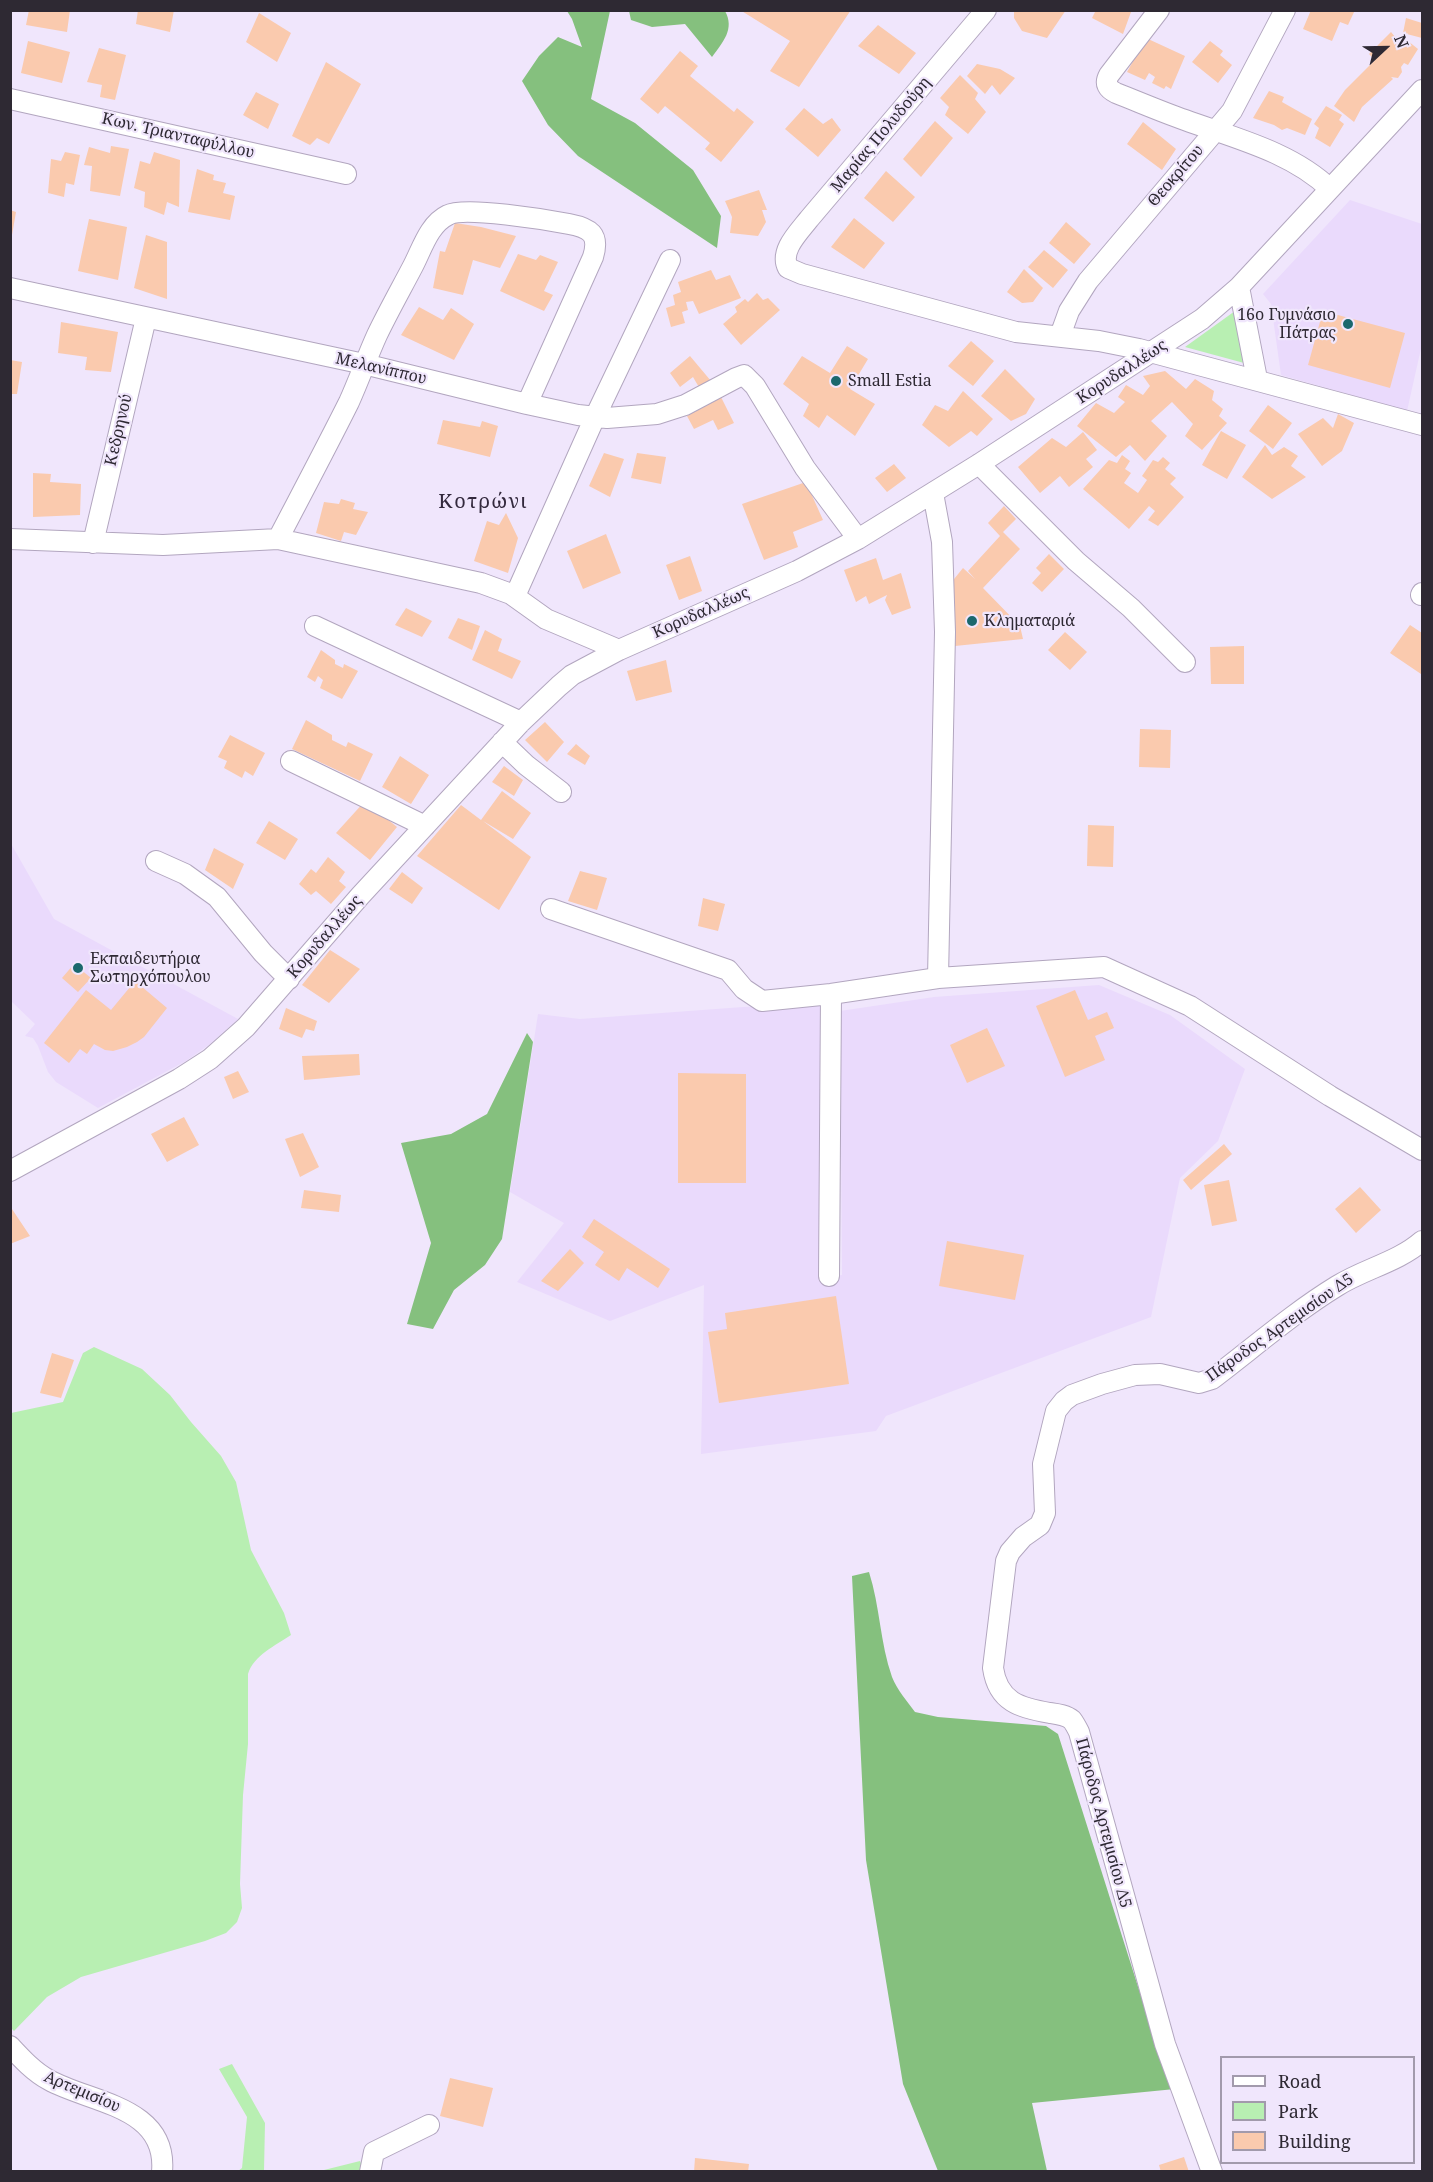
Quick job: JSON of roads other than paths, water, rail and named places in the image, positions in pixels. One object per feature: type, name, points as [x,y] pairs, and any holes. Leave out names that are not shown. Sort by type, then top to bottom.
[{"type":"street","name":"Μαρίας Πολυδούρη","points":[[986,10],[809,219],[789,248],[785,258],[786,265],[791,270],[802,274],[1016,332],[1060,336]]},
{"type":"street","points":[[1158,10],[1108,75],[1107,86],[1116,93],[1270,152],[1298,165],[1330,189]]},
{"type":"street","name":"Θεοκρίτου","points":[[1060,336],[1073,304],[1088,281],[1236,106],[1285,10]]},
{"type":"street","name":"Κορυδαλλέως","points":[[10,1171],[204,1064],[246,1027],[360,896],[502,742],[545,698],[572,675],[619,650],[796,571],[858,539],[979,464],[1203,319],[1239,287],[1422,90]]},
{"type":"street","name":"Κων. Τριανταφύλλου","points":[[10,99],[346,174]]},
{"type":"street","points":[[278,539],[348,403],[364,364],[423,245],[434,227],[444,217],[455,212],[546,220],[580,226],[594,236],[596,248],[593,257],[527,404]]},
{"type":"street","points":[[515,596],[595,417],[670,260]]},
{"type":"street","points":[[1239,287],[1257,379]]},
{"type":"street","name":"Μελανίππου","points":[[10,288],[364,364],[527,404],[595,417],[634,417],[663,412],[694,400],[736,378],[746,376],[805,468],[858,539]]},
{"type":"street","name":"Κεδρηνού","points":[[93,543],[146,318]]},
{"type":"street","points":[[1060,336],[1099,341],[1151,352],[1422,425]]},
{"type":"street","points":[[979,464],[1076,561],[1131,608],[1185,662]]},
{"type":"street","points":[[933,493],[942,542],[945,632],[938,978]]},
{"type":"street","points":[[10,539],[173,544],[278,539],[481,583],[515,596],[546,619],[619,650]]},
{"type":"street","points":[[315,626],[521,722]]},
{"type":"street","points":[[502,742],[533,771],[561,792]]},
{"type":"street","points":[[291,761],[425,826]]},
{"type":"street","points":[[156,861],[179,871],[218,897],[263,953],[289,979]]},
{"type":"street","points":[[551,909],[728,970],[744,989],[762,1001],[831,994],[938,978],[1104,967],[1190,1006],[1330,1096],[1422,1150]]},
{"type":"street","points":[[829,1276],[831,994]]},
{"type":"street","name":"Πάροδος Αρτεμισίου Δ5","points":[[1212,2172],[1165,2044],[1079,1732],[1070,1719],[1061,1715],[1029,1710],[1013,1703],[1004,1694],[994,1677],[993,1668],[1004,1570],[1010,1552],[1023,1537],[1040,1524],[1045,1513],[1042,1464],[1056,1411],[1064,1401],[1072,1395],[1102,1384],[1135,1375],[1160,1374],[1199,1383],[1212,1379],[1326,1292],[1362,1272],[1410,1251],[1422,1241]]},
{"type":"street","name":"Αρτεμισίου","points":[[10,2046],[37,2073],[50,2081],[123,2108],[146,2124],[160,2151],[163,2161],[162,2172]]},
{"type":"street","points":[[370,2172],[374,2152],[429,2125]]},
{"type":"place","name":"16ο Γυμνάσιο Πάτρας","points":[[1348,324]]},
{"type":"place","name":"Small Estia","points":[[836,381]]},
{"type":"place","name":"Κληματαριά","points":[[972,621]]},
{"type":"place","name":"Εκπαιδευτήρια Σωτηρχόπουλου","points":[[78,968]]},
{"type":"district","name":"Κοτρώνι","points":[[483,502]]}]
